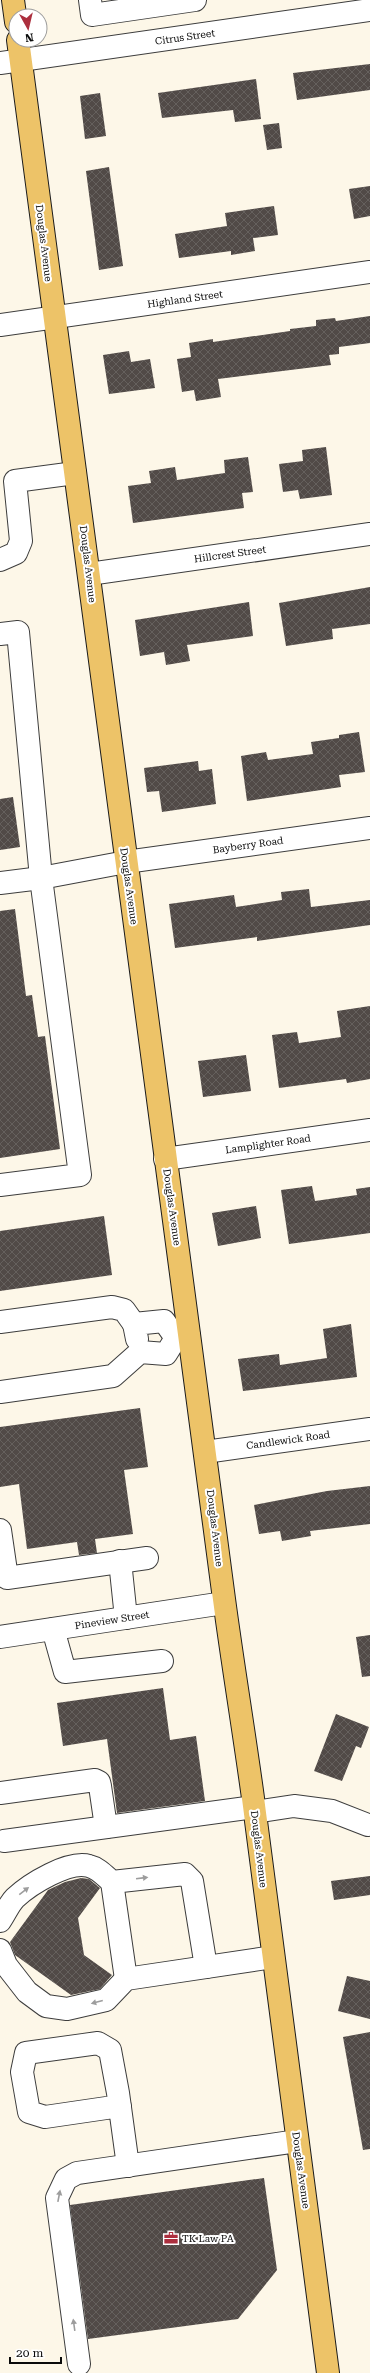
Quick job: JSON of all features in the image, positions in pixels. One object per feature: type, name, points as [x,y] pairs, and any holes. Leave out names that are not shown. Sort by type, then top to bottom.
[{"type":"main road","name":"Douglas Avenue","points":[[13,54],[54,318],[89,574],[113,774],[165,1159],[183,1337],[205,1452],[224,1603],[254,1809],[328,2373]]},
{"type":"street","points":[[90,0],[92,15],[195,0]]},
{"type":"street","name":"Citrus Street","points":[[13,54],[370,10]]},
{"type":"street","name":"Highland Street","points":[[0,325],[370,272]]},
{"type":"street","points":[[0,560],[16,553],[21,541],[15,481],[75,473]]},
{"type":"street","name":"Hillcrest Street","points":[[89,574],[370,534]]},
{"type":"street","points":[[0,634],[18,632],[41,878],[80,1175],[0,1185]]},
{"type":"street","name":"Bayberry Road","points":[[0,883],[41,878],[126,862],[370,828]]},
{"type":"street","name":"Lamplighter Road","points":[[165,1159],[370,1130]]},
{"type":"street","points":[[0,1322],[112,1307],[124,1310],[134,1324],[140,1352]]},
{"type":"street","points":[[0,1392],[113,1376],[140,1352],[166,1354],[183,1337],[164,1321],[134,1324]]},
{"type":"street","name":"Candlewick Road","points":[[205,1452],[370,1429]]},
{"type":"street","points":[[0,1530],[7,1578],[147,1558]]},
{"type":"street","points":[[120,1561],[126,1618]]},
{"type":"street","name":"Pineview Street","points":[[0,1637],[224,1603]]},
{"type":"street","points":[[53,1629],[65,1672],[162,1661]]},
{"type":"street","points":[[0,1793],[94,1780],[99,1782],[106,1827]]},
{"type":"street","points":[[4,1841],[254,1809],[294,1806],[332,1812],[369,1822]]},
{"type":"street","points":[[0,1921],[14,1899],[51,1874],[70,1867],[88,1865],[101,1872],[112,1882],[126,1979]]},
{"type":"street","points":[[112,1882],[185,1874],[192,1881],[206,1967]]},
{"type":"street","points":[[0,1950],[6,1965],[27,1992],[46,2006],[67,2009],[106,2000],[126,1979],[273,1957]]},
{"type":"street","points":[[119,2167],[120,2106],[110,2050],[98,2043],[26,2053],[22,2072],[29,2112],[45,2117],[120,2106]]},
{"type":"street","points":[[79,2364],[57,2198],[66,2179],[77,2173],[297,2142]]},
{"type":"building","points":[[370,64],[370,90],[297,100],[293,73]]},
{"type":"building","points":[[256,79],[261,119],[235,122],[233,110],[162,118],[158,93]]},
{"type":"building","points":[[100,93],[106,136],[85,139],[80,96]]},
{"type":"building","points":[[279,123],[282,148],[267,150],[263,125]]},
{"type":"building","points":[[109,167],[123,266],[99,270],[86,171]]},
{"type":"building","points":[[370,186],[370,216],[354,219],[349,189]]},
{"type":"building","points":[[274,206],[278,235],[253,238],[255,251],[231,255],[231,251],[179,258],[175,234],[227,226],[225,213]]},
{"type":"building","points":[[370,316],[370,343],[339,347],[339,354],[329,355],[331,365],[218,379],[221,397],[196,401],[194,390],[182,392],[177,359],[191,357],[189,343],[213,339],[213,342],[290,331],[290,329],[316,326],[316,320],[335,318],[336,321]]},
{"type":"building","points":[[129,351],[131,362],[150,359],[155,388],[109,394],[103,355]]},
{"type":"building","points":[[326,447],[332,495],[300,499],[298,490],[283,492],[279,464],[303,461],[302,450]]},
{"type":"building","points":[[248,457],[253,492],[242,493],[244,508],[133,523],[128,486],[151,483],[149,471],[175,467],[177,480],[225,473],[224,460]]},
{"type":"building","points":[[370,587],[370,624],[332,629],[333,639],[286,646],[279,603]]},
{"type":"building","points":[[249,602],[253,636],[187,645],[190,661],[166,665],[164,652],[140,656],[135,620]]},
{"type":"building","points":[[359,732],[365,772],[339,775],[341,787],[247,801],[241,756],[266,752],[268,760],[313,754],[311,742],[339,738],[339,735]]},
{"type":"building","points":[[198,761],[199,771],[212,769],[216,804],[162,812],[159,791],[147,792],[144,768]]},
{"type":"building","points":[[13,797],[20,847],[0,850],[0,799]]},
{"type":"building","points":[[309,889],[311,907],[370,900],[370,925],[257,941],[257,937],[175,948],[169,904],[234,895],[236,907],[282,900],[281,892]]},
{"type":"building","points":[[15,909],[26,996],[32,995],[38,1037],[45,1036],[60,1149],[0,1158],[0,911]]},
{"type":"building","points":[[370,1006],[370,1079],[347,1083],[346,1079],[279,1088],[272,1035],[297,1032],[299,1043],[341,1037],[337,1011]]},
{"type":"building","points":[[246,1055],[251,1091],[203,1097],[198,1061]]},
{"type":"building","points":[[312,1186],[315,1201],[357,1195],[356,1189],[370,1187],[370,1233],[289,1244],[281,1190]]},
{"type":"building","points":[[256,1206],[261,1238],[218,1246],[212,1213]]},
{"type":"building","points":[[104,1216],[112,1275],[0,1291],[0,1231]]},
{"type":"building","points":[[351,1324],[357,1377],[243,1391],[238,1359],[279,1354],[280,1365],[327,1358],[323,1329]]},
{"type":"building","points":[[140,1408],[148,1467],[124,1470],[133,1534],[95,1539],[97,1553],[79,1555],[77,1542],[27,1549],[19,1484],[0,1487],[0,1427]]},
{"type":"building","points":[[370,1486],[370,1524],[310,1531],[311,1536],[282,1541],[280,1531],[259,1534],[254,1505],[327,1491]]},
{"type":"building","points":[[370,1635],[370,1676],[362,1677],[356,1637]]},
{"type":"building","points":[[163,1688],[170,1740],[196,1736],[205,1801],[117,1813],[107,1739],[63,1746],[57,1703]]},
{"type":"building","points":[[336,1714],[369,1727],[361,1748],[356,1746],[342,1781],[314,1771]]},
{"type":"building","points":[[370,1876],[370,1895],[334,1900],[331,1881]]},
{"type":"building","points":[[81,1878],[89,1879],[100,1888],[78,1918],[84,1955],[112,1975],[100,1989],[71,1995],[15,1955],[10,1942],[48,1890],[65,1882]]},
{"type":"building","points":[[347,1976],[370,1981],[370,2019],[338,2011]]},
{"type":"building","points":[[370,2032],[370,2149],[363,2150],[343,2037]]},
{"type":"building","name":"TK Law PA","points":[[264,2178],[277,2270],[238,2319],[88,2339],[70,2205]]},
{"type":"place","name":"TK Law PA","points":[[171,2238]]}]
